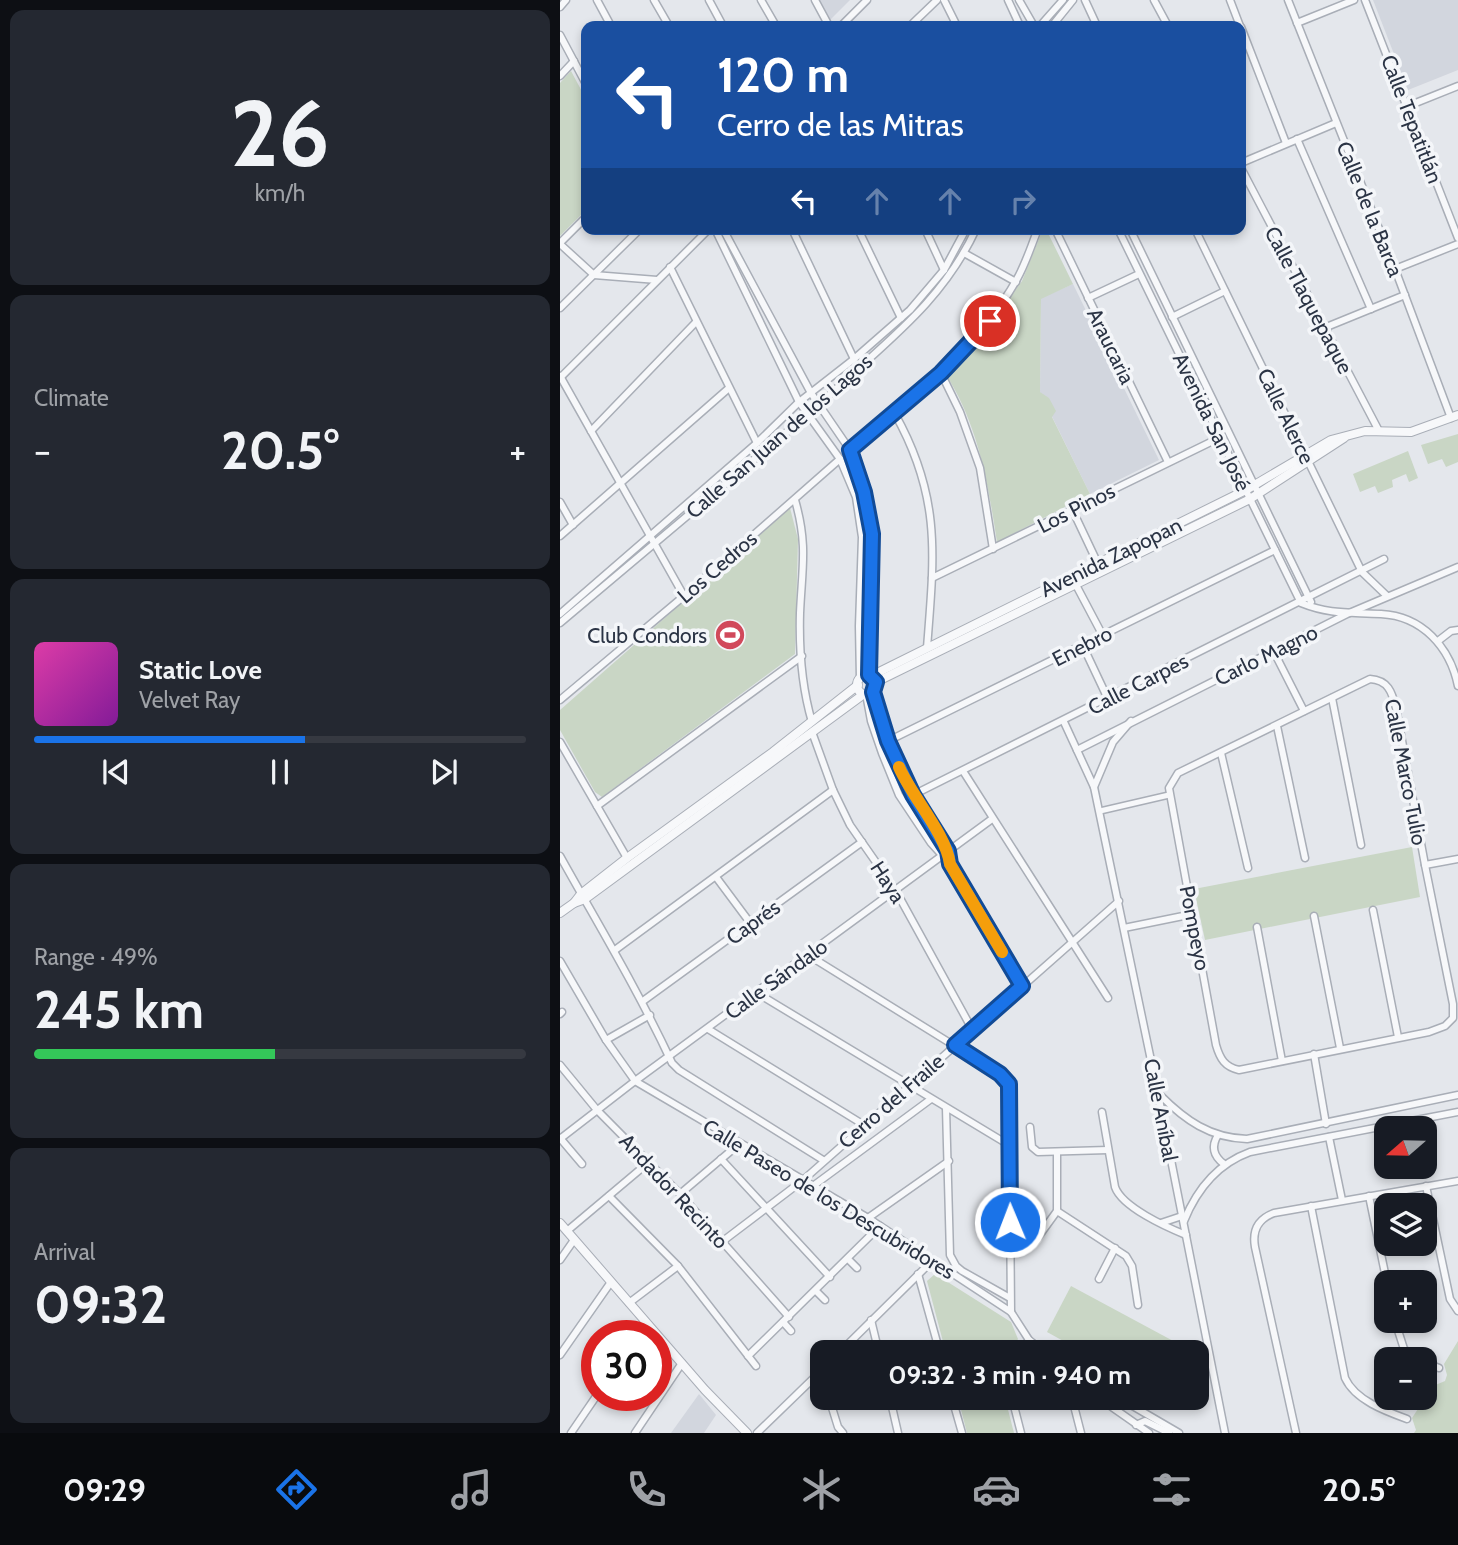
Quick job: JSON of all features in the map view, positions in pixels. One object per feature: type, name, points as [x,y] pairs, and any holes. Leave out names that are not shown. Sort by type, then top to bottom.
[{"type":"street","points":[[560,7],[566,0]]},
{"type":"street","points":[[597,0],[608,21]]},
{"type":"street","points":[[654,0],[666,21]]},
{"type":"street","points":[[709,0],[720,21]]},
{"type":"street","points":[[761,0],[773,21]]},
{"type":"street","points":[[815,0],[826,21]]},
{"type":"street","points":[[846,21],[867,0]]},
{"type":"street","points":[[915,21],[937,0]]},
{"type":"street","points":[[944,0],[954,21]]},
{"type":"street","points":[[1008,0],[1018,21]]},
{"type":"street","points":[[1019,0],[1031,21]]},
{"type":"street","points":[[1044,21],[1063,0]]},
{"type":"street","points":[[1056,21],[1073,0]]},
{"type":"street","points":[[1085,0],[1095,21]]},
{"type":"street","points":[[1154,0],[1165,21]]},
{"type":"street","points":[[1230,0],[1239,21]]},
{"type":"street","name":"Calle de la Barca","points":[[1288,0],[1455,417]]},
{"type":"street","points":[[1297,23],[1354,0]]},
{"type":"street","name":"Calle Tepatitlán","points":[[1366,0],[1458,238]]},
{"type":"street","points":[[560,35],[581,74]]},
{"type":"street","points":[[1246,40],[1286,143]]},
{"type":"street","points":[[560,76],[574,61]]},
{"type":"street","points":[[1408,106],[1458,86]]},
{"type":"street","points":[[1246,161],[1336,123]]},
{"type":"street","points":[[1297,139],[1371,309]]},
{"type":"street","name":"Calle Tlaquepaque","points":[[1246,178],[1379,431]]},
{"type":"street","points":[[581,221],[560,244],[594,275],[657,281]]},
{"type":"street","points":[[560,309],[634,235]]},
{"type":"street","points":[[684,596],[560,377],[703,235]]},
{"type":"street","points":[[718,235],[799,402],[840,459],[856,497],[862,537],[859,682],[868,693],[913,795],[948,851],[950,864]]},
{"type":"street","points":[[726,235],[811,393],[850,450],[864,492],[872,534],[872,678],[868,693],[871,721],[894,784],[950,864],[1022,986]]},
{"type":"street","points":[[795,235],[854,359]]},
{"type":"street","points":[[861,235],[901,318]]},
{"type":"street","points":[[928,235],[944,270]]},
{"type":"street","name":"Calle San Juan de los Lagos","points":[[560,623],[799,402],[854,359],[925,295],[944,270],[963,235]]},
{"type":"street","name":"Calle San Juan de los Lagos","points":[[560,614],[819,405],[929,303],[964,253],[973,235]]},
{"type":"street","points":[[850,450],[895,414],[977,337],[1016,282],[1036,235]]},
{"type":"street","name":"Araucaria","points":[[1058,235],[1168,462]]},
{"type":"street","name":"Avenida San José","points":[[1121,235],[1301,603]]},
{"type":"street","name":"Avenida San José","points":[[1133,235],[1313,608]]},
{"type":"street","name":"Calle Alerce","points":[[1198,235],[1362,572],[1388,596]]},
{"type":"street","points":[[1395,269],[1458,244]]},
{"type":"street","points":[[964,253],[1016,282]]},
{"type":"street","points":[[670,267],[757,443]]},
{"type":"street","points":[[1088,298],[1139,274]]},
{"type":"street","points":[[1172,317],[1225,291]]},
{"type":"street","points":[[1324,328],[1405,295]]},
{"type":"street","points":[[591,431],[696,322]]},
{"type":"street","points":[[941,373],[960,412],[980,468],[993,549]]},
{"type":"street","points":[[560,536],[729,388]]},
{"type":"street","points":[[895,414],[918,463],[930,504],[933,529],[932,578],[927,648]]},
{"type":"street","name":"Avenida Zapopan","points":[[872,678],[1098,564],[1257,490],[1331,440],[1349,434],[1379,431],[1411,432],[1455,417]]},
{"type":"street","name":"Los Pinos","points":[[932,578],[1219,438]]},
{"type":"street","name":"Los Cedros","points":[[560,700],[840,459]]},
{"type":"street","name":"Avenida Zapopan","points":[[872,678],[1076,585],[1248,494]]},
{"type":"street","points":[[795,500],[804,543],[800,613],[805,692],[812,722]]},
{"type":"street","points":[[560,502],[573,525]]},
{"type":"street","points":[[1072,509],[1098,564]]},
{"type":"street","name":"Enebro","points":[[888,741],[1275,550]]},
{"type":"street","name":"Calle Carpes","points":[[913,795],[1064,722],[1384,559]]},
{"type":"street","name":"Carlo Magno","points":[[1077,750],[1347,614],[1458,567]]},
{"type":"street","points":[[1076,585],[1103,636]]},
{"type":"street","points":[[1301,603],[1347,614],[1381,614],[1409,620],[1438,641],[1452,664],[1458,686]]},
{"type":"street","points":[[1438,641],[1451,631],[1458,630]]},
{"type":"street","points":[[1083,646],[1108,699]]},
{"type":"street","points":[[1274,652],[1304,711]]},
{"type":"street","points":[[597,806],[802,656]]},
{"type":"street","points":[[583,897],[627,858],[812,722],[859,682],[872,678]]},
{"type":"street","name":"Calle Marco Tulio","points":[[1169,791],[1178,772],[1361,682],[1370,679],[1385,683],[1390,689],[1396,708],[1454,1014],[1450,1023],[1438,1030],[1398,1037]]},
{"type":"street","points":[[560,913],[868,693]]},
{"type":"street","points":[[1332,698],[1361,845]]},
{"type":"street","points":[[1094,787],[1114,742],[1131,721]]},
{"type":"street","name":"Calle Aníbal","points":[[1064,722],[1094,787],[1100,811],[1225,1433]]},
{"type":"street","points":[[1276,726],[1305,858]]},
{"type":"street","name":"Haya","points":[[812,732],[833,790],[862,842],[896,891],[972,1029]]},
{"type":"street","points":[[560,742],[627,858]]},
{"type":"street","points":[[1221,753],[1248,868]]},
{"type":"street","points":[[963,771],[1108,999]]},
{"type":"street","points":[[615,950],[833,790]]},
{"type":"street","points":[[1100,811],[1169,791]]},
{"type":"street","name":"Pompeyo","points":[[1169,791],[1216,1045],[1222,1061],[1239,1070],[1282,1060]]},
{"type":"street","name":"Calle Sándalo","points":[[560,1139],[992,819]]},
{"type":"street","name":"Caprés","points":[[643,1001],[862,842]]},
{"type":"street","points":[[560,856],[615,950],[669,1056],[679,1070],[823,1160]]},
{"type":"street","points":[[1424,866],[1458,859]]},
{"type":"street","points":[[716,877],[751,924]]},
{"type":"street","name":"Cerro del Fraile","points":[[723,1241],[802,1181],[1119,901]]},
{"type":"street","points":[[1257,927],[1282,1060],[1398,1037],[1373,910]]},
{"type":"street","points":[[1124,928],[1193,914]]},
{"type":"street","points":[[1314,916],[1340,1048]]},
{"type":"street","points":[[808,955],[955,1045],[1000,1074],[1009,1084],[1011,1312]]},
{"type":"street","points":[[560,961],[606,1040],[635,1081]]},
{"type":"street","points":[[757,993],[1009,1145]]},
{"type":"street","points":[[606,1040],[650,1015]]},
{"type":"street","points":[[708,1029],[864,1125]]},
{"type":"street","points":[[1314,1054],[1326,1124]]},
{"type":"street","name":"Andador Recinto","points":[[560,1065],[597,1110],[723,1241],[786,1319],[792,1331]]},
{"type":"street","name":"Calle Paseo de los Descubridores","points":[[635,1081],[868,1218],[1011,1312],[1029,1340]]},
{"type":"street","points":[[1158,1094],[1201,1129],[1233,1139],[1247,1139],[1326,1124],[1458,1095]]},
{"type":"street","points":[[813,1186],[931,1099]]},
{"type":"street","points":[[946,1108],[950,1255],[962,1271],[1010,1298]]},
{"type":"street","points":[[1102,1112],[1115,1187],[1120,1197],[1186,1235]]},
{"type":"street","points":[[1161,1223],[1183,1220],[1198,1193],[1224,1164],[1250,1152],[1458,1112]]},
{"type":"street","points":[[1030,1127],[1034,1150],[1056,1153],[1108,1150]]},
{"type":"street","points":[[1218,1135],[1214,1151],[1224,1164]]},
{"type":"street","points":[[1329,1137],[1342,1200]]},
{"type":"street","points":[[560,1139],[582,1164]]},
{"type":"street","points":[[680,1194],[739,1144]]},
{"type":"street","points":[[1036,1240],[1058,1211],[1056,1153]]},
{"type":"street","points":[[721,1159],[830,1277]]},
{"type":"street","points":[[868,1218],[949,1161]]},
{"type":"street","points":[[567,1231],[649,1162]]},
{"type":"street","points":[[1296,1433],[1255,1247],[1256,1227],[1268,1215],[1458,1181]]},
{"type":"street","points":[[1426,1186],[1450,1299],[1458,1311]]},
{"type":"street","points":[[609,1196],[678,1266],[756,1366]]},
{"type":"street","points":[[1369,1196],[1384,1270]]},
{"type":"street","points":[[1311,1206],[1347,1383],[1354,1391],[1382,1409],[1407,1419]]},
{"type":"street","points":[[1058,1211],[1115,1248],[1130,1262],[1138,1305]]},
{"type":"street","points":[[560,1223],[644,1320]]},
{"type":"street","points":[[748,1356],[880,1226]]},
{"type":"street","points":[[560,1260],[574,1240]]},
{"type":"street","points":[[1099,1279],[1115,1248]]},
{"type":"street","points":[[848,1259],[857,1268]]},
{"type":"street","points":[[852,1340],[932,1261]]},
{"type":"street","points":[[629,1303],[678,1266]]},
{"type":"street","points":[[918,1274],[936,1340]]},
{"type":"street","points":[[560,1354],[611,1282]]},
{"type":"street","points":[[816,1291],[825,1300]]},
{"type":"street","points":[[871,1320],[876,1340]]},
{"type":"street","points":[[672,1352],[747,1433]]},
{"type":"street","points":[[635,1433],[682,1363]]},
{"type":"street","points":[[757,1433],[810,1382]]},
{"type":"street","points":[[833,1410],[838,1427],[843,1433]]},
{"type":"street","points":[[893,1410],[898,1433]]},
{"type":"street","points":[[955,1410],[962,1433]]},
{"type":"street","points":[[1015,1410],[1021,1433]]},
{"type":"street","points":[[1075,1410],[1081,1433]]},
{"type":"street","points":[[1115,1410],[1149,1433]]},
{"type":"street","points":[[1140,1410],[1179,1433]]},
{"type":"street","points":[[571,1433],[586,1411]]},
{"type":"street","points":[[1136,1425],[1145,1420],[1169,1433]]},
{"type":"shaded area","points":[[819,0],[850,0],[830,20]]},
{"type":"shaded area","points":[[1373,0],[1458,0],[1458,70],[1408,90]]},
{"type":"shaded area","points":[[1073,284],[1159,460],[1090,494],[1040,392],[1041,298]]},
{"type":"shaded area","points":[[699,1394],[716,1415],[704,1433],[671,1433]]},
{"type":"green space","points":[[571,71],[581,90],[581,215],[560,236],[560,83]]},
{"type":"green space","points":[[1041,235],[1049,235],[1073,284],[1041,299],[1040,392],[1049,398],[1056,411],[1052,417],[1090,494],[997,542],[990,498],[974,433],[945,373],[978,339],[1022,281]]},
{"type":"green space","points":[[1458,434],[1458,462],[1446,467],[1442,459],[1428,464],[1421,445]]},
{"type":"green space","points":[[1408,451],[1418,478],[1409,482],[1406,474],[1392,480],[1393,487],[1378,493],[1375,486],[1360,492],[1353,474]]},
{"type":"green space","points":[[790,508],[798,539],[795,654],[602,797],[595,792],[560,730],[560,710]]},
{"type":"green space","points":[[1412,847],[1420,897],[1205,940],[1194,889]]},
{"type":"green space","points":[[935,1274],[1011,1322],[1018,1340],[943,1340],[927,1281]]},
{"type":"green space","points":[[1071,1286],[1171,1340],[1061,1340],[1047,1332]]},
{"type":"green space","points":[[1458,1341],[1458,1433],[1414,1433],[1416,1430],[1412,1418],[1417,1410],[1437,1410],[1437,1384],[1445,1381],[1447,1375],[1444,1364]]},
{"type":"green space","points":[[961,1410],[1008,1410],[1014,1433],[967,1433]]},
{"type":"slow traffic","points":[[899,767],[948,851],[950,864],[1002,952]]},
{"type":"place","name":"Club Condors","points":[[730,635]]},
{"type":"route","points":[[990,321],[941,373],[850,450],[870,515],[873,553],[869,675],[876,682],[877,686],[873,692],[888,741],[913,795],[948,851],[950,864],[1022,986],[955,1045],[1000,1074],[1009,1084],[1010,1222]]}]
